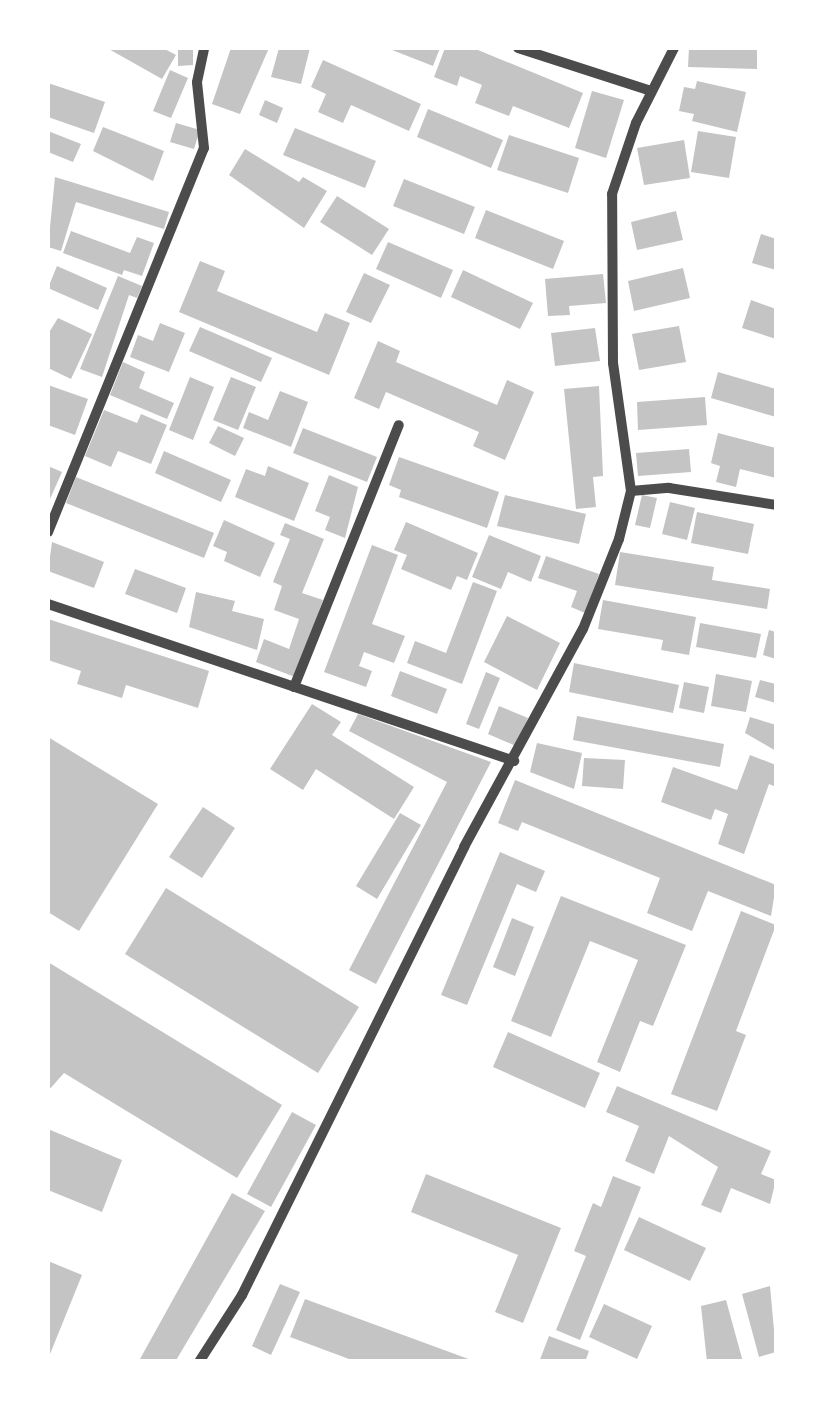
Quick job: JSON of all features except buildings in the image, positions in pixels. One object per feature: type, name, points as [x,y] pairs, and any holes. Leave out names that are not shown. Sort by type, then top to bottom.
[{"type":"street","points":[[48,532],[204,148],[197,82],[204,48]]},
{"type":"street","points":[[518,48],[651,90]]},
{"type":"street","points":[[198,1362],[242,1295],[464,847],[583,629],[631,491],[613,364],[612,194],[651,90],[674,48]]},
{"type":"street","points":[[294,687],[399,425]]},
{"type":"street","points":[[631,491],[669,488],[776,505]]},
{"type":"street","points":[[48,604],[514,761]]}]
